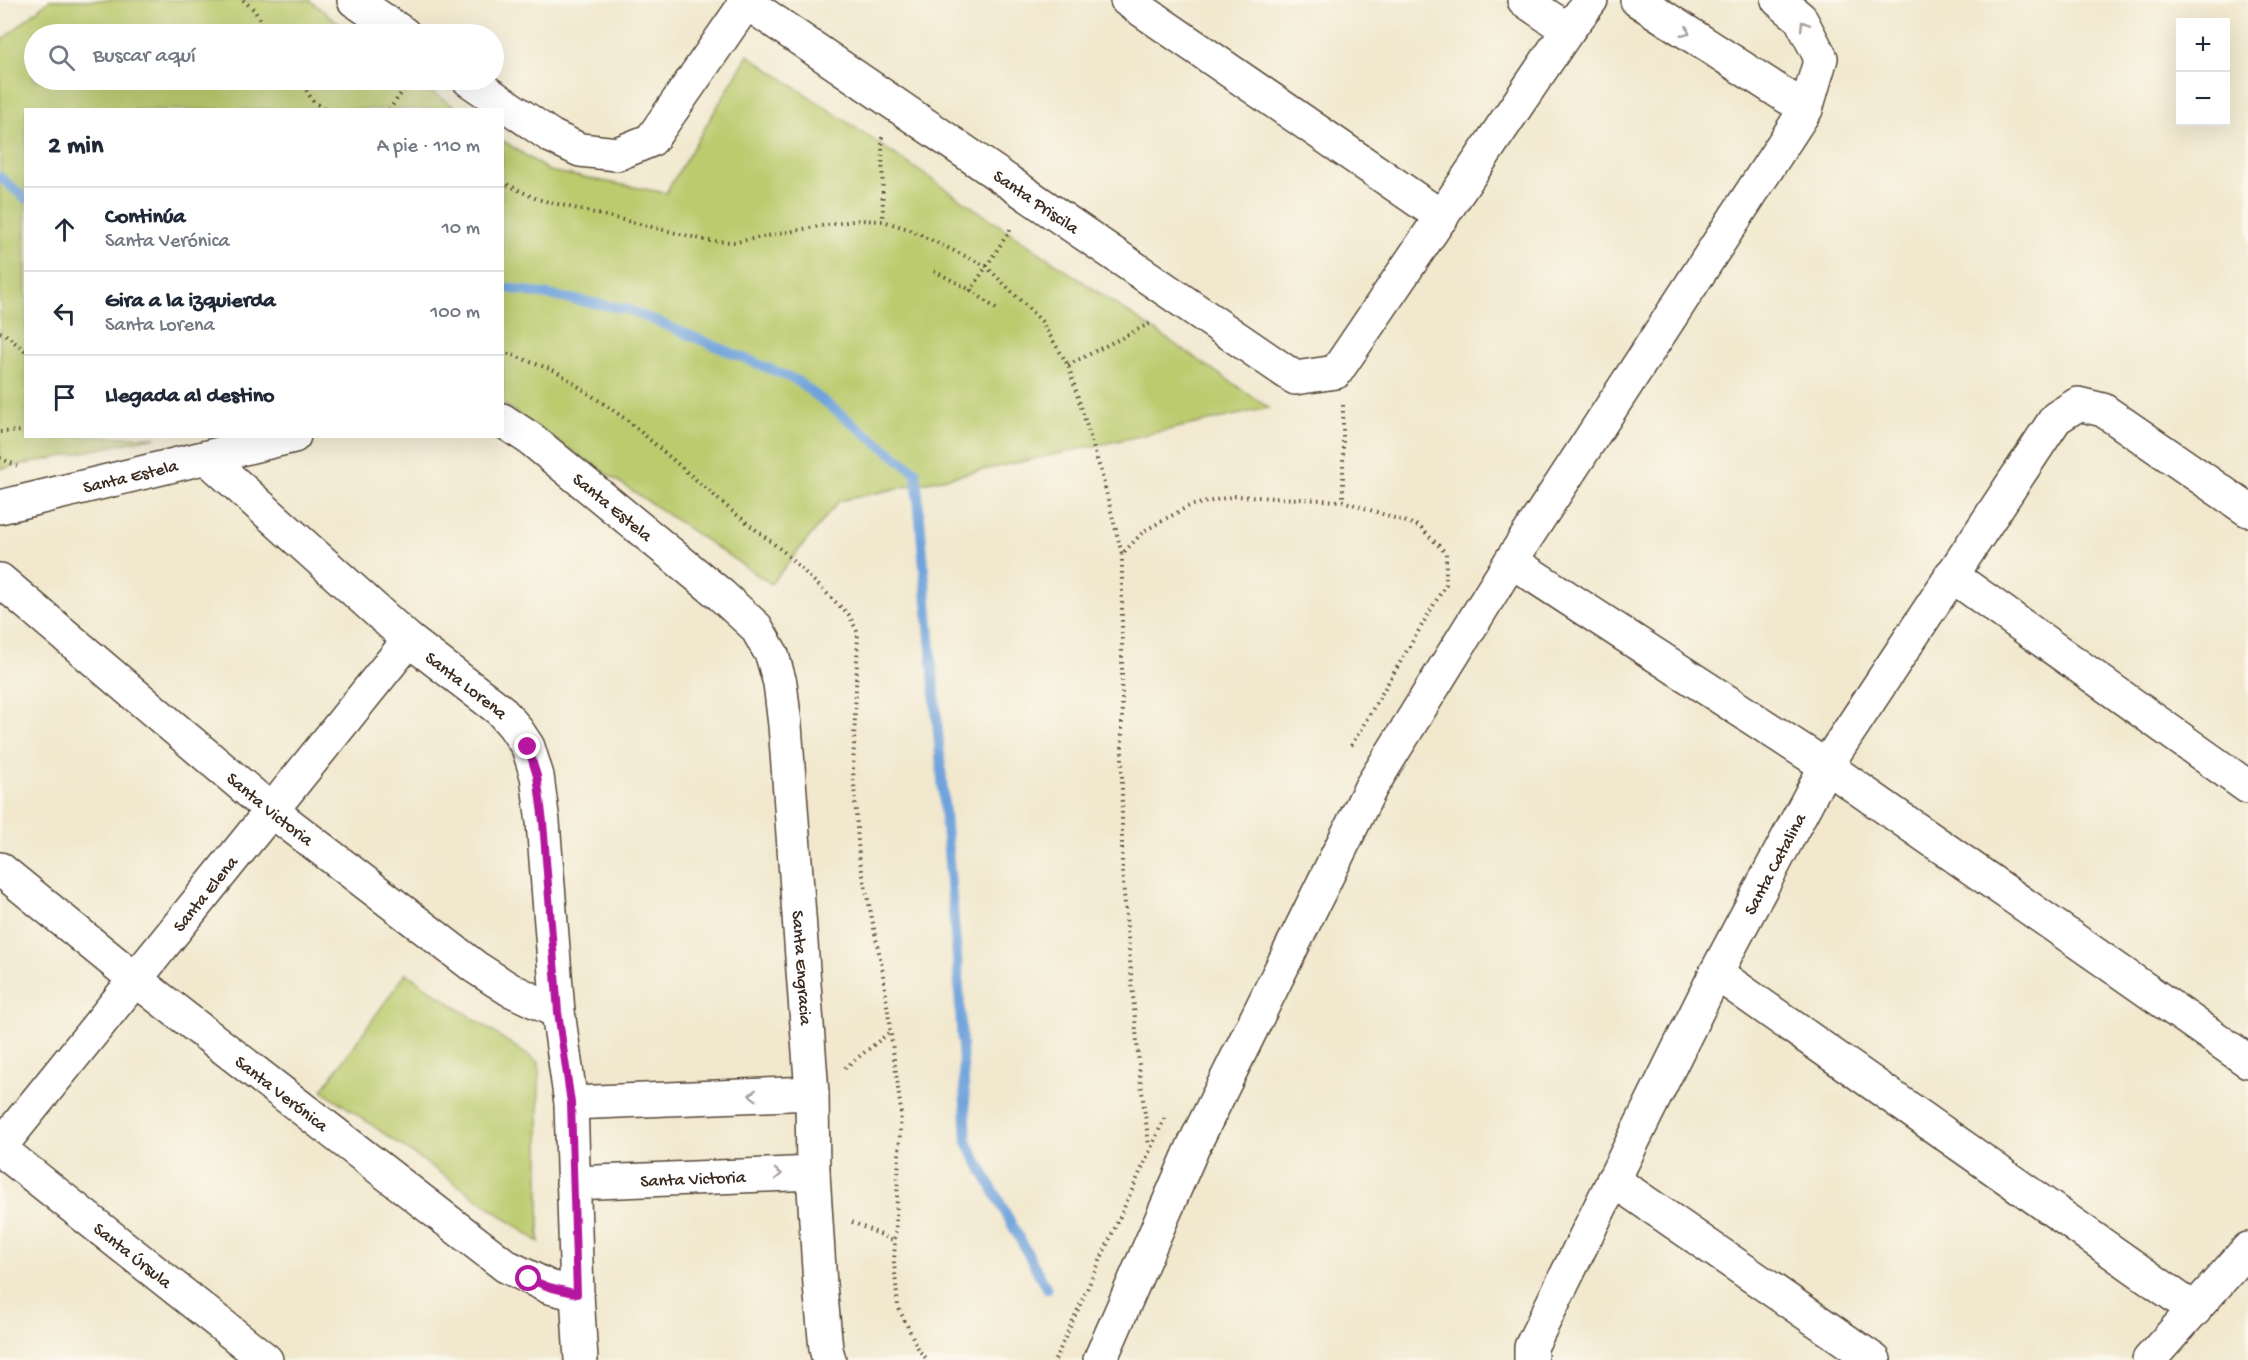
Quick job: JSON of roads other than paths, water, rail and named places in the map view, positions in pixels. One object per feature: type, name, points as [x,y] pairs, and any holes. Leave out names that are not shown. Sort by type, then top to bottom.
[{"type":"street","points":[[354,0],[389,24]]},
{"type":"street","points":[[1127,0],[1442,217],[1568,30],[1591,0]]},
{"type":"street","points":[[1524,0],[1568,30]]},
{"type":"street","points":[[1637,0],[1806,109]]},
{"type":"street","points":[[1100,1360],[1192,1147],[1371,787],[1511,561],[1806,109],[1821,57],[1800,18],[1778,0]]},
{"type":"street","points":[[484,90],[551,136],[580,150],[617,154],[651,140],[746,1]]},
{"type":"street","name":"Santa Priscila","points":[[746,1],[1295,378],[1336,372],[1442,217]]},
{"type":"street","name":"Santa Catalina","points":[[1531,1360],[1531,1347],[1613,1180],[1716,973],[1826,766],[2056,418],[2078,404],[2103,410],[2248,510]]},
{"type":"street","name":"Santa Estela","points":[[504,421],[532,440],[721,595]]},
{"type":"street","name":"Santa Estela","points":[[0,507],[286,438]]},
{"type":"street","name":"Santa Lorena","points":[[207,458],[410,640],[500,710],[528,747],[537,776],[543,822],[558,1012],[571,1103],[581,1360]]},
{"type":"street","points":[[1511,561],[1826,766],[2248,1061]]},
{"type":"street","points":[[1951,575],[2248,787]]},
{"type":"street","name":"Santa Victoria","points":[[0,580],[272,811],[474,967],[509,989],[558,1012]]},
{"type":"street","name":"Santa Engracia","points":[[721,595],[756,627],[772,655],[780,683],[812,1093],[815,1209],[826,1349],[829,1360]]},
{"type":"street","name":"Santa Elena","points":[[0,1148],[410,640]]},
{"type":"street","name":"Santa Verónica","points":[[0,869],[136,980],[506,1266],[549,1287],[577,1294]]},
{"type":"street","points":[[1716,973],[2195,1310]]},
{"type":"street","points":[[571,1103],[812,1093]]},
{"type":"street","name":"Santa Úrsula","points":[[0,1148],[266,1360]]},
{"type":"street","name":"Santa Victoria","points":[[573,1183],[813,1173]]},
{"type":"street","points":[[1613,1180],[1874,1360]]},
{"type":"street","points":[[2149,1360],[2248,1249]]},
{"type":"waterway","points":[[0,177],[24,197]]},
{"type":"waterway","points":[[504,287],[627,309],[796,380],[916,472],[958,969],[967,1142],[1047,1289]]}]
